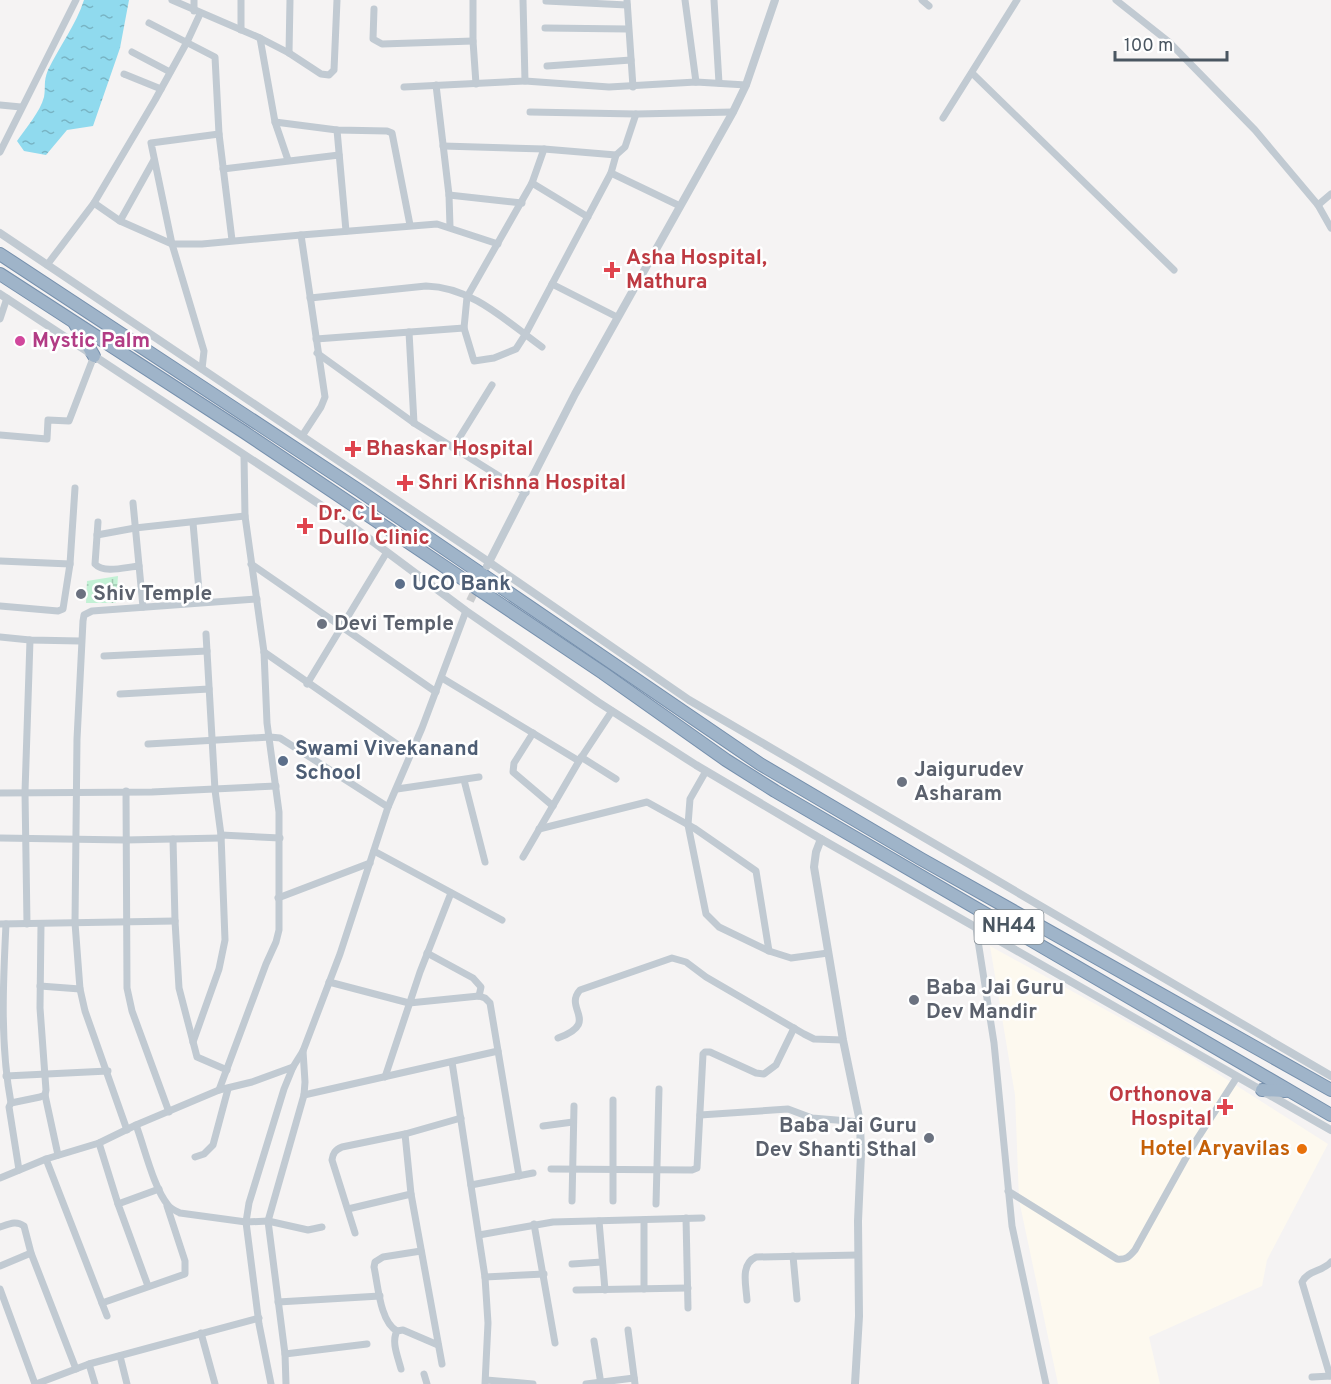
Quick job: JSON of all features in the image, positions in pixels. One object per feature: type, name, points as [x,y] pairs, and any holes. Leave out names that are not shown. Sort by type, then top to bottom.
[{"type":"highway","name":"NH44","points":[[0,254],[360,491],[760,764],[921,859],[1331,1090]]},
{"type":"highway","name":"NH44","points":[[0,274],[244,432],[775,791],[1331,1115]]},
{"type":"highway","points":[[73,321],[94,356]]},
{"type":"highway","points":[[1262,1090],[1289,1091]]},
{"type":"street","points":[[0,152],[76,0]]},
{"type":"street","points":[[172,0],[260,38],[290,53],[321,74],[329,75],[334,70],[337,0]]},
{"type":"street","points":[[47,264],[94,203],[187,42],[197,12],[194,0]]},
{"type":"street","points":[[241,0],[241,30]]},
{"type":"street","points":[[290,0],[290,53]]},
{"type":"street","points":[[473,0],[476,84]]},
{"type":"street","points":[[524,0],[525,81]]},
{"type":"street","points":[[685,0],[696,82]]},
{"type":"street","points":[[714,0],[719,83]]},
{"type":"street","points":[[488,564],[575,394],[733,112],[746,86],[775,0]]},
{"type":"street","points":[[922,0],[930,6]]},
{"type":"street","points":[[943,118],[1017,0]]},
{"type":"street","points":[[1116,0],[1169,42],[1255,130],[1318,205],[1331,228]]},
{"type":"street","points":[[546,1],[627,3],[633,87]]},
{"type":"street","points":[[374,9],[373,39],[377,42],[391,44],[473,41]]},
{"type":"street","points":[[149,23],[214,57],[219,134],[232,240]]},
{"type":"street","points":[[545,28],[628,29]]},
{"type":"street","points":[[260,38],[275,122],[288,160]]},
{"type":"street","points":[[132,52],[170,72]]},
{"type":"street","points":[[547,66],[631,60]]},
{"type":"street","points":[[972,73],[1174,270]]},
{"type":"street","points":[[124,74],[160,89]]},
{"type":"street","points":[[404,87],[525,81],[609,87],[696,82],[746,86]]},
{"type":"street","points":[[436,85],[449,195],[450,227]]},
{"type":"street","points":[[0,105],[21,107]]},
{"type":"street","points":[[530,112],[636,114],[733,112]]},
{"type":"street","points":[[544,149],[522,203],[467,297],[464,328],[474,361],[494,358],[516,349],[611,173],[615,155],[625,147],[636,114]]},
{"type":"street","points":[[275,122],[337,130],[387,130],[392,133],[410,225]]},
{"type":"street","points":[[337,130],[346,231]]},
{"type":"street","points":[[202,369],[204,351],[172,244],[151,143],[219,134]]},
{"type":"street","points":[[443,146],[544,149],[615,155]]},
{"type":"street","points":[[223,169],[339,155]]},
{"type":"street","points":[[120,220],[154,160]]},
{"type":"street","points":[[611,173],[680,206]]},
{"type":"street","points":[[532,183],[588,217]]},
{"type":"street","points":[[1318,205],[1331,194]]},
{"type":"street","points":[[449,195],[522,203]]},
{"type":"street","points":[[94,203],[120,220],[172,244],[202,244],[437,224],[498,244]]},
{"type":"street","points":[[0,233],[689,700],[1331,1076]]},
{"type":"street","points":[[301,235],[325,397],[302,436]]},
{"type":"street","points":[[552,284],[617,317]]},
{"type":"street","points":[[310,298],[426,286],[444,287],[482,302],[542,347]]},
{"type":"street","points":[[0,319],[3,296],[244,455],[387,552],[466,611],[612,711],[706,771],[1331,1130]]},
{"type":"street","points":[[316,339],[464,328]]},
{"type":"street","points":[[410,332],[414,423]]},
{"type":"street","points":[[317,353],[414,423],[526,493]]},
{"type":"street","points":[[0,435],[47,439],[48,420],[69,421],[94,356]]},
{"type":"street","points":[[453,448],[492,385]]},
{"type":"street","points":[[219,1090],[279,930],[280,838],[266,711],[264,652],[245,516],[244,455]]},
{"type":"street","points":[[0,606],[62,610],[70,564],[75,488]]},
{"type":"street","points":[[133,503],[143,607]]},
{"type":"street","points":[[97,535],[135,528],[245,516]]},
{"type":"street","points":[[98,522],[95,564],[105,569],[139,566]]},
{"type":"street","points":[[193,523],[200,602]]},
{"type":"street","points":[[307,684],[387,552]]},
{"type":"street","points":[[0,561],[70,564]]},
{"type":"street","points":[[251,564],[436,692]]},
{"type":"street","points":[[127,1130],[85,1011],[80,989],[75,923],[82,621],[92,610],[257,599]]},
{"type":"street","points":[[272,1384],[259,1318],[246,1222],[255,1182],[284,1089],[303,1051],[329,982],[388,807],[442,678],[470,601]]},
{"type":"street","points":[[193,1042],[224,949],[221,836],[215,790],[206,634]]},
{"type":"street","points":[[0,637],[80,641]]},
{"type":"street","points":[[27,924],[25,792],[30,640]]},
{"type":"street","points":[[104,656],[207,651]]},
{"type":"street","points":[[264,652],[411,754]]},
{"type":"street","points":[[442,678],[533,733],[616,779]]},
{"type":"street","points":[[120,694],[209,689]]},
{"type":"street","points":[[523,857],[580,759],[612,711]]},
{"type":"street","points":[[533,733],[514,763],[513,772],[553,806]]},
{"type":"street","points":[[148,744],[270,737],[287,741],[388,807]]},
{"type":"street","points":[[706,771],[690,799],[688,825],[706,914],[719,927],[769,951],[791,958],[828,953]]},
{"type":"street","points":[[397,789],[479,777]]},
{"type":"street","points":[[464,780],[484,862]]},
{"type":"street","points":[[0,793],[215,790],[276,786]]},
{"type":"street","points":[[126,791],[126,921],[129,1000],[168,1112]]},
{"type":"street","points":[[539,829],[647,802],[688,825],[756,871],[769,951]]},
{"type":"street","points":[[0,838],[125,840],[221,836],[280,838]]},
{"type":"street","points":[[173,838],[179,988],[197,1058],[227,1071]]},
{"type":"street","points":[[821,839],[814,867],[843,1040],[860,1122],[859,1316],[855,1384]]},
{"type":"street","points":[[374,850],[502,920]]},
{"type":"street","points":[[278,898],[370,863]]},
{"type":"street","points":[[385,1077],[409,1003],[451,893]]},
{"type":"street","points":[[19,1170],[6,1076],[2,988],[3,924],[175,921]]},
{"type":"street","points":[[41,924],[40,986],[45,1095],[58,1155]]},
{"type":"street","points":[[976,928],[994,1043],[1012,1226],[1047,1384]]},
{"type":"street","points":[[427,953],[473,978],[481,987],[479,996]]},
{"type":"street","points":[[558,1038],[578,1028],[576,994],[580,990],[672,958],[686,962],[706,977],[814,1039],[843,1040]]},
{"type":"street","points":[[329,982],[409,1003],[479,996],[490,1003],[519,1176]]},
{"type":"street","points":[[40,986],[80,989]]},
{"type":"street","points":[[551,1169],[692,1170],[697,1168],[701,1061],[705,1052],[710,1052],[756,1073],[764,1074],[776,1065],[794,1028]]},
{"type":"street","points":[[286,1384],[285,1354],[268,1221],[304,1095],[303,1051]]},
{"type":"street","points":[[304,1095],[498,1051]]},
{"type":"street","points":[[452,1062],[485,1277],[488,1323],[486,1382],[533,1384]]},
{"type":"street","points":[[0,1178],[46,1159],[99,1143],[219,1090],[293,1067]]},
{"type":"street","points":[[6,1076],[108,1071]]},
{"type":"street","points":[[1008,1191],[1117,1259],[1123,1260],[1135,1250],[1192,1147],[1237,1077]]},
{"type":"street","points":[[195,1157],[204,1154],[213,1145],[228,1089]]},
{"type":"street","points":[[656,1204],[659,1089]]},
{"type":"street","points":[[11,1103],[45,1095]]},
{"type":"street","points":[[613,1100],[613,1201]]},
{"type":"street","points":[[572,1201],[574,1106]]},
{"type":"street","points":[[700,1115],[788,1109],[812,1118],[860,1122]]},
{"type":"street","points":[[355,1233],[332,1160],[337,1149],[405,1134],[461,1118]]},
{"type":"street","points":[[543,1126],[573,1122]]},
{"type":"street","points":[[102,1303],[185,1274],[185,1261],[167,1205],[136,1125]]},
{"type":"street","points":[[405,1134],[411,1194],[442,1364]]},
{"type":"street","points":[[99,1143],[148,1286]]},
{"type":"street","points":[[46,1159],[107,1316]]},
{"type":"street","points":[[471,1185],[533,1173]]},
{"type":"street","points":[[118,1204],[159,1189]]},
{"type":"street","points":[[348,1209],[411,1194]]},
{"type":"street","points":[[167,1205],[180,1213],[246,1222],[268,1221],[308,1230],[322,1227]]},
{"type":"street","points":[[686,1218],[688,1308]]},
{"type":"street","points":[[479,1235],[534,1224],[702,1218]]},
{"type":"street","points":[[644,1220],[644,1289]]},
{"type":"street","points":[[599,1221],[605,1290]]},
{"type":"street","points":[[0,1227],[18,1223],[24,1226],[31,1253],[76,1369]]},
{"type":"street","points":[[534,1224],[555,1343]]},
{"type":"street","points":[[397,1331],[388,1323],[374,1268],[375,1262],[383,1257],[421,1251]]},
{"type":"street","points":[[0,1266],[31,1253]]},
{"type":"street","points":[[747,1300],[746,1266],[756,1257],[858,1255]]},
{"type":"street","points":[[792,1256],[797,1299]]},
{"type":"street","points":[[572,1264],[602,1262]]},
{"type":"street","points":[[1312,1377],[1331,1376],[1302,1282],[1307,1275],[1324,1269],[1331,1262]]},
{"type":"street","points":[[485,1277],[544,1274]]},
{"type":"street","points":[[576,1290],[688,1288]]},
{"type":"street","points":[[0,1289],[35,1384],[89,1364],[259,1318]]},
{"type":"street","points":[[278,1302],[380,1296]]},
{"type":"street","points":[[397,1331],[403,1330],[438,1345]]},
{"type":"street","points":[[586,1384],[635,1381],[628,1330]]},
{"type":"street","points":[[397,1331],[394,1336],[401,1368]]},
{"type":"street","points":[[201,1334],[214,1384]]},
{"type":"street","points":[[594,1341],[601,1383]]},
{"type":"street","points":[[285,1354],[367,1344]]},
{"type":"street","points":[[120,1356],[127,1384]]},
{"type":"street","points":[[89,1364],[96,1384]]},
{"type":"street","points":[[424,1374],[427,1384]]},
{"type":"shaded area","points":[[990,946],[1193,1058],[1328,1144],[1267,1260],[1262,1286],[1149,1337],[1160,1384],[1058,1384],[1019,1200],[1015,1095]]},
{"type":"green space","points":[[118,576],[116,603],[86,603],[87,581]]},
{"type":"water","points":[[84,0],[129,0],[120,48],[93,126],[67,130],[46,155],[24,151],[17,141],[39,108],[44,97],[48,70],[77,18]]},
{"type":"tunnel","points":[[470,601],[484,572]]},
{"type":"place","name":"Asha Hospital, Mathura","points":[[612,270]]},
{"type":"place","name":"Mystic Palm","points":[[20,341]]},
{"type":"place","name":"Bhaskar Hospital","points":[[353,449]]},
{"type":"place","name":"Shri Krishna Hospital","points":[[405,483]]},
{"type":"place","name":"Dr. C L Dullo Clinic","points":[[305,526]]},
{"type":"place","name":"UCO Bank","points":[[400,584]]},
{"type":"place","name":"Shiv Temple","points":[[81,594]]},
{"type":"place","name":"Devi Temple","points":[[322,624]]},
{"type":"place","name":"Swami Vivekanand School","points":[[283,761]]},
{"type":"place","name":"Jaigurudev Asharam","points":[[902,782]]},
{"type":"place","name":"Baba Jai Guru Dev Mandir","points":[[914,1000]]},
{"type":"place","name":"Orthonova Hospital","points":[[1225,1107]]},
{"type":"place","name":"Baba Jai Guru Dev Shanti Sthal","points":[[929,1138]]},
{"type":"place","name":"Hotel Aryavilas","points":[[1302,1149]]}]
